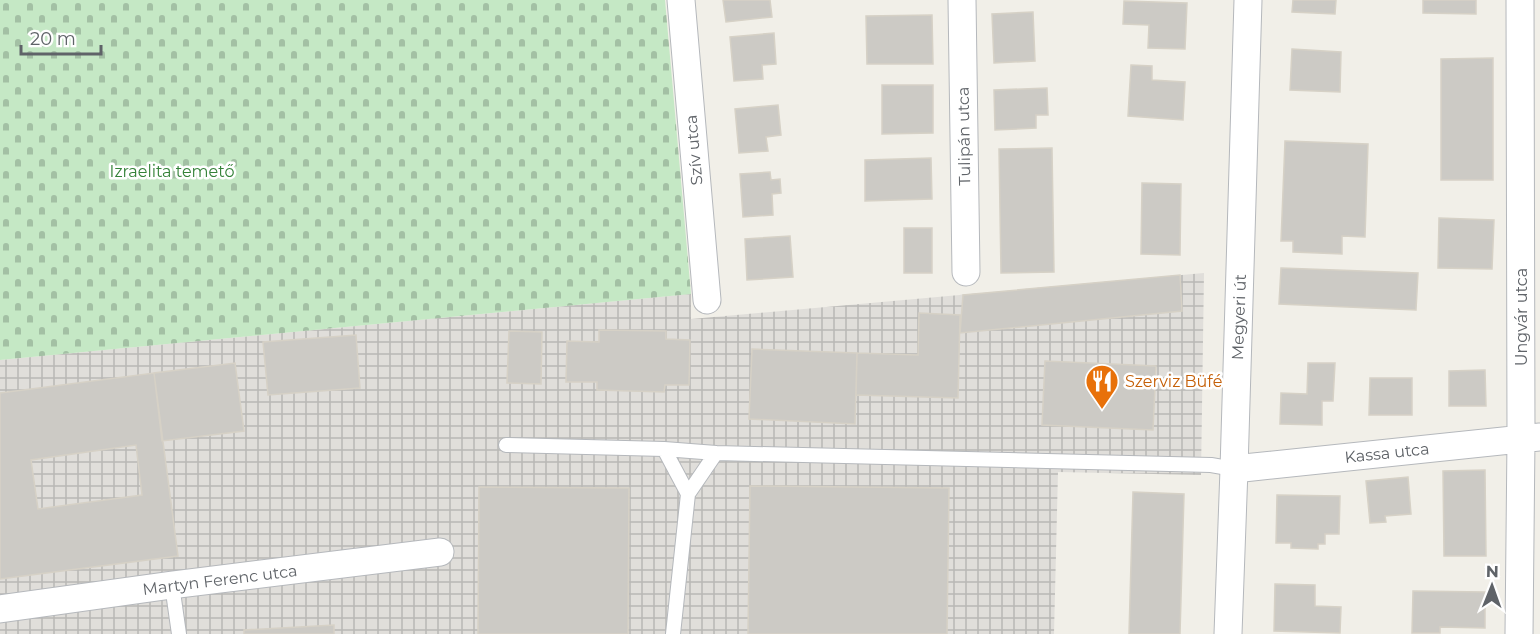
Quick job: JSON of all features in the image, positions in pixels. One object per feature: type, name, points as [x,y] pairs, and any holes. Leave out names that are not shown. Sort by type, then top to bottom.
[{"type":"street","name":"Szív utca","points":[[681,0],[707,300]]},
{"type":"street","name":"Tulipán utca","points":[[962,0],[966,272]]},
{"type":"street","name":"Megyeri út","points":[[1228,634],[1248,0]]},
{"type":"street","name":"Ungvár utca","points":[[1519,634],[1531,438],[1520,0]]},
{"type":"street","name":"Kassa utca","points":[[1234,469],[1531,438]]},
{"type":"street","name":"Martyn Ferenc utca","points":[[0,609],[440,552]]},
{"type":"lane","points":[[506,445],[664,449],[716,453],[1211,465],[1234,469]]},
{"type":"lane","points":[[664,449],[688,494]]},
{"type":"lane","points":[[673,634],[688,494],[716,453]]},
{"type":"lane","points":[[172,585],[179,634]]},
{"type":"shaded area","points":[[1204,273],[1201,475],[1058,472],[1054,634],[0,634],[0,360],[691,294],[691,319]]},
{"type":"green space","name":"Izraelita temető","points":[[0,0],[665,0],[691,294],[0,360]]},
{"type":"building","points":[[723,0],[770,0],[772,17],[726,22]]},
{"type":"building","points":[[1293,0],[1336,0],[1335,14],[1292,12]]},
{"type":"building","points":[[1423,0],[1476,0],[1476,14],[1423,13]]},
{"type":"building","points":[[1124,1],[1187,3],[1185,49],[1148,48],[1149,25],[1123,24]]},
{"type":"building","points":[[1033,12],[1035,61],[994,63],[992,14]]},
{"type":"building","points":[[932,15],[933,64],[867,64],[866,16]]},
{"type":"building","points":[[774,33],[776,64],[762,65],[763,79],[734,81],[730,37]]},
{"type":"building","points":[[1292,49],[1341,52],[1340,92],[1290,90]]},
{"type":"building","points":[[1493,58],[1493,180],[1441,180],[1441,59]]},
{"type":"building","points":[[1131,65],[1152,66],[1152,80],[1185,82],[1183,120],[1128,116]]},
{"type":"building","points":[[882,85],[933,85],[933,133],[882,134]]},
{"type":"building","points":[[1047,88],[1048,115],[1036,115],[1036,128],[995,130],[994,90]]},
{"type":"building","points":[[778,105],[781,135],[766,137],[768,151],[739,153],[735,109]]},
{"type":"building","points":[[1285,141],[1368,144],[1365,237],[1342,236],[1342,254],[1293,252],[1293,241],[1281,241]]},
{"type":"building","points":[[1052,148],[1054,272],[1001,273],[999,149]]},
{"type":"building","points":[[931,158],[932,199],[865,201],[865,160]]},
{"type":"building","points":[[770,172],[771,180],[780,179],[781,193],[772,194],[773,215],[743,217],[740,174]]},
{"type":"building","points":[[1142,183],[1181,184],[1180,255],[1141,254]]},
{"type":"building","points":[[1439,218],[1494,220],[1492,269],[1438,268]]},
{"type":"building","points":[[904,228],[932,228],[932,273],[904,273]]},
{"type":"building","points":[[790,236],[793,277],[747,280],[745,239]]},
{"type":"building","points":[[1281,268],[1418,273],[1416,310],[1279,304]]},
{"type":"building","points":[[1180,275],[1182,311],[960,333],[963,295]]},
{"type":"building","points":[[919,313],[960,315],[958,398],[856,395],[857,353],[918,355]]},
{"type":"building","points":[[599,330],[666,331],[666,339],[690,340],[689,385],[665,385],[664,392],[597,390],[597,382],[566,382],[567,341],[599,342]]},
{"type":"building","points":[[509,331],[542,332],[541,384],[507,383]]},
{"type":"building","points":[[356,335],[360,388],[268,395],[263,342]]},
{"type":"building","points":[[752,349],[857,353],[855,424],[749,419]]},
{"type":"building","points":[[1045,361],[1156,366],[1153,430],[1042,425]]},
{"type":"building","points":[[235,363],[244,431],[162,441],[154,373]]},
{"type":"building","points":[[1308,363],[1335,363],[1333,401],[1322,401],[1322,425],[1280,424],[1281,393],[1307,394]]},
{"type":"building","points":[[1485,370],[1486,406],[1449,406],[1449,371]]},
{"type":"building","points":[[154,373],[178,556],[0,579],[0,393]],"holes":[[[136,445],[142,495],[38,509],[31,460]]]},
{"type":"building","points":[[1370,378],[1412,378],[1412,415],[1369,415]]},
{"type":"building","points":[[1485,470],[1486,556],[1444,556],[1443,471]]},
{"type":"building","points":[[1408,477],[1411,514],[1385,516],[1386,522],[1370,523],[1366,481]]},
{"type":"building","points":[[750,486],[949,488],[947,634],[748,634]]},
{"type":"building","points":[[479,487],[629,488],[628,634],[478,634]]},
{"type":"building","points":[[1133,492],[1184,494],[1180,634],[1129,634]]},
{"type":"building","points":[[1277,495],[1340,496],[1339,534],[1325,534],[1325,544],[1318,544],[1318,549],[1291,548],[1291,543],[1276,543]]},
{"type":"building","points":[[1275,584],[1315,585],[1315,606],[1341,607],[1340,633],[1274,631]]},
{"type":"building","points":[[1413,591],[1485,592],[1485,628],[1440,627],[1440,633],[1412,633]]},
{"type":"building","points":[[334,625],[334,634],[244,634],[244,630]]},
{"type":"place","name":"Szerviz Büfé","points":[[1102,410]]}]
